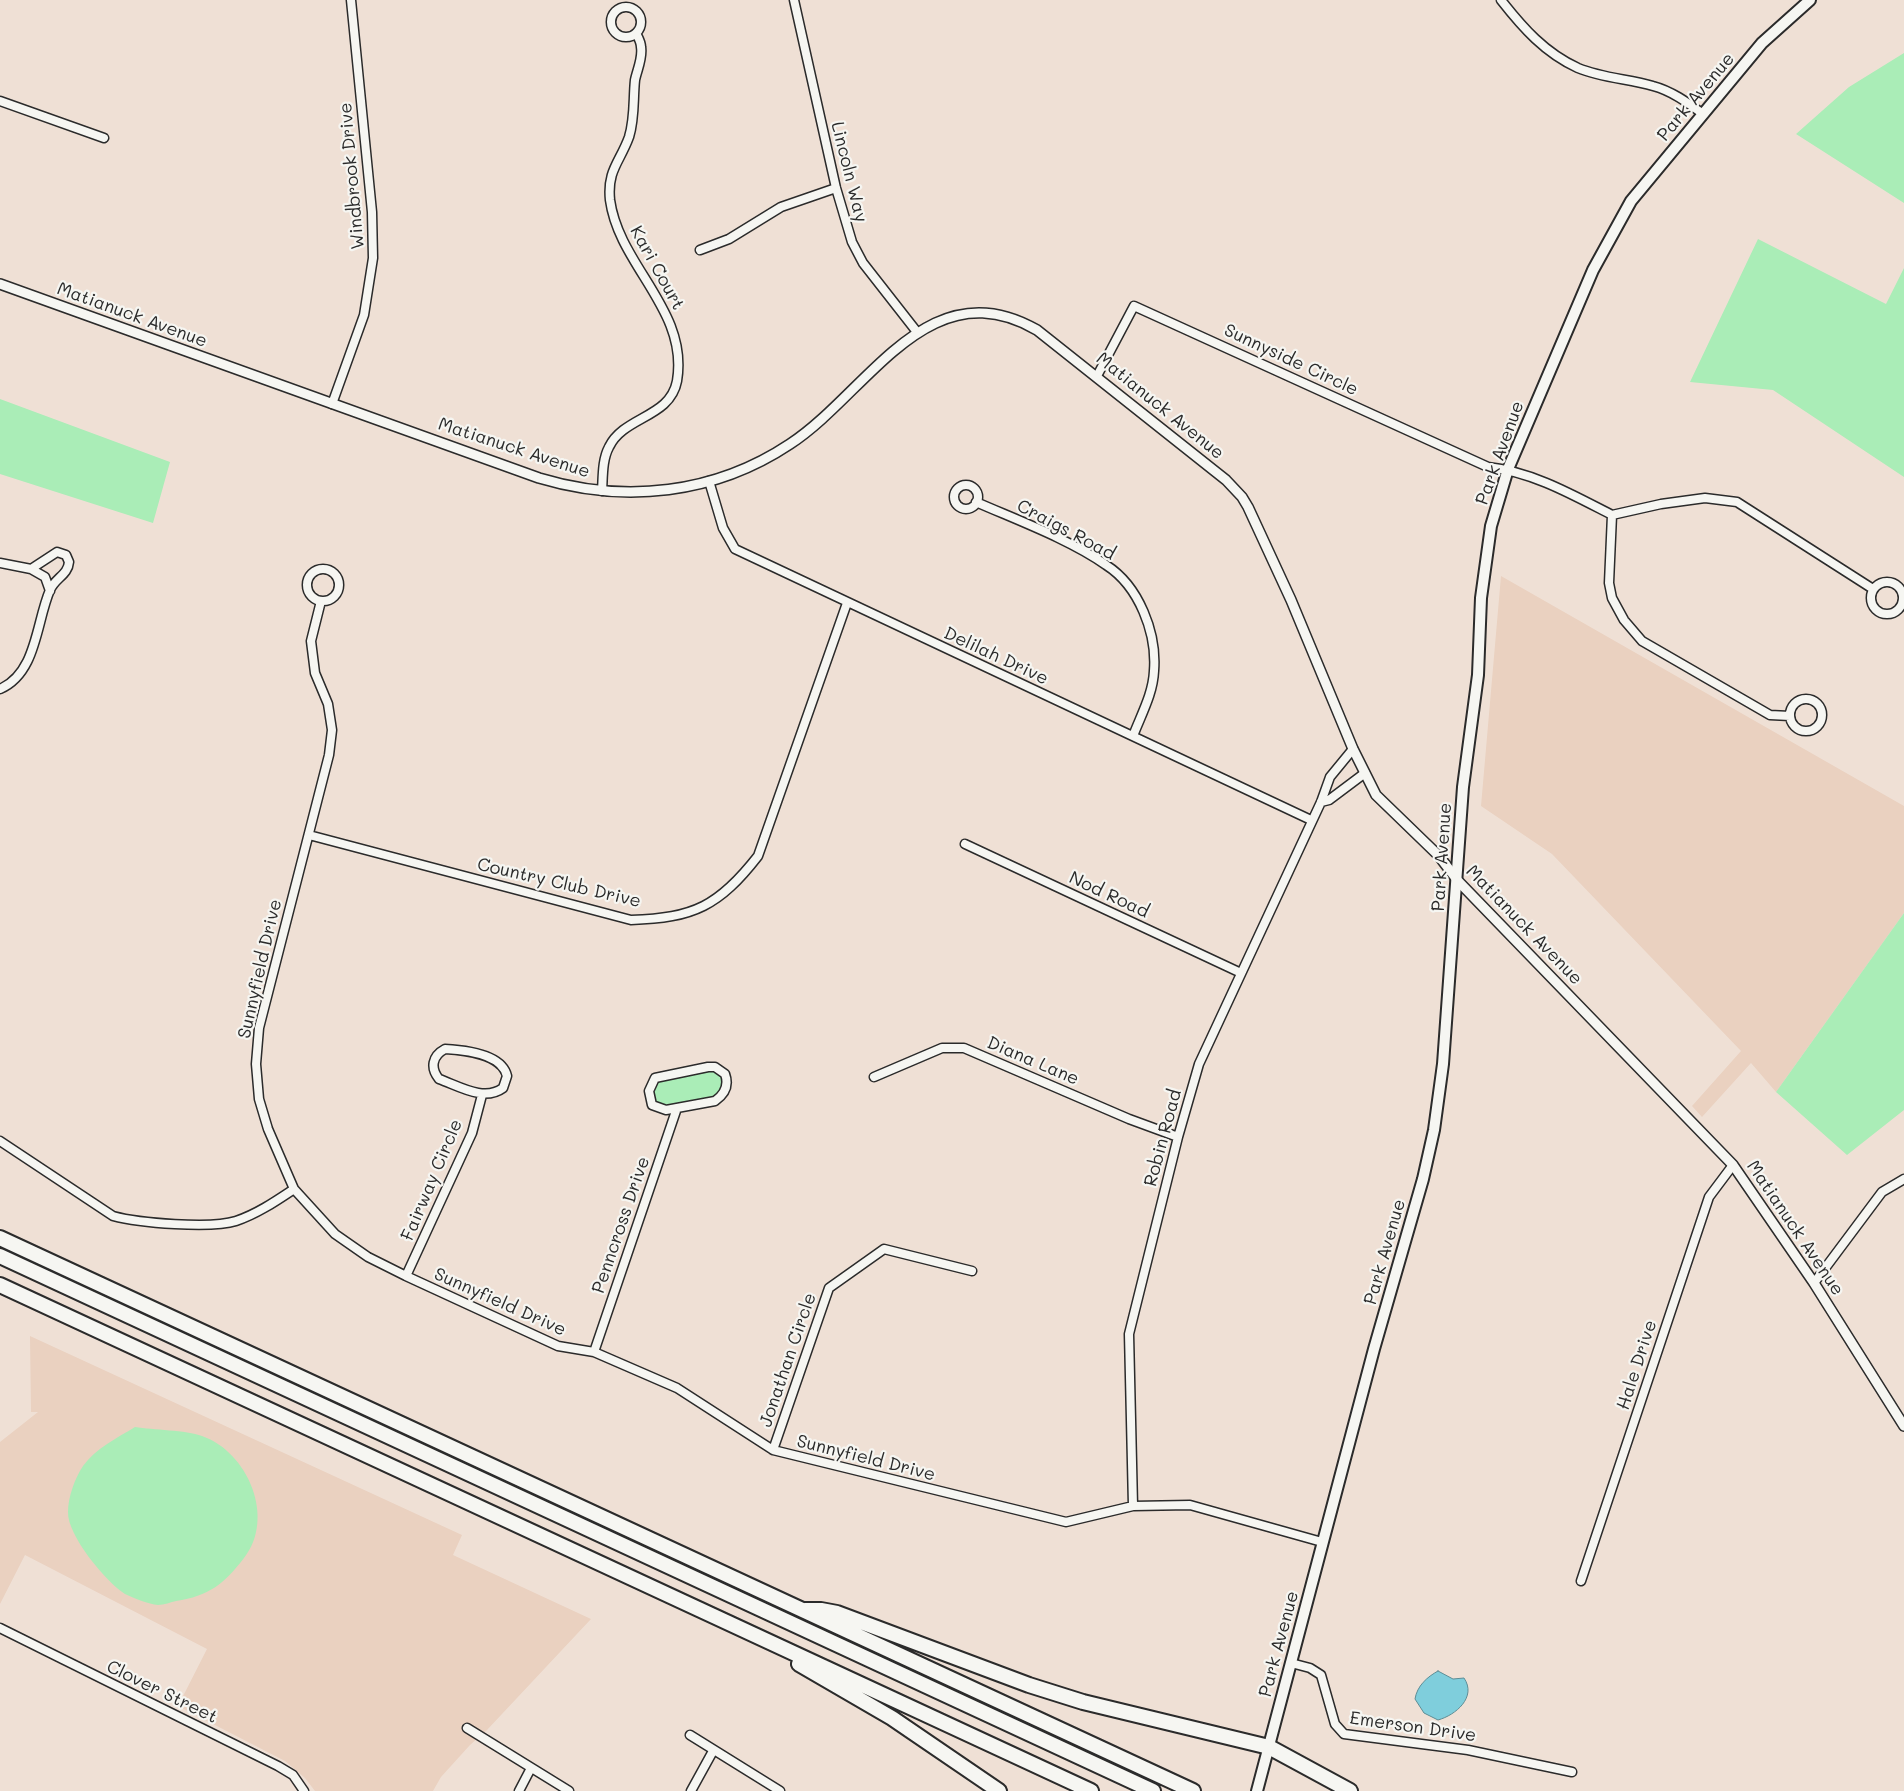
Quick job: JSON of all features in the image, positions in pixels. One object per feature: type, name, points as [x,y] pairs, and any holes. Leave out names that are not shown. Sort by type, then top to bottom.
[{"type":"highway","points":[[0,1238],[1193,1791]]},
{"type":"highway","points":[[0,1256],[1153,1791]]},
{"type":"highway","points":[[0,1266],[1132,1791]]},
{"type":"highway","points":[[0,1285],[1091,1791]]},
{"type":"highway","points":[[802,1611],[821,1610],[837,1613],[1029,1685],[1083,1702],[1269,1747],[1350,1791]]},
{"type":"highway","points":[[784,1650],[810,1672],[892,1718],[999,1791]]},
{"type":"main road","name":"Park Avenue","points":[[1257,1791],[1374,1349],[1423,1179],[1434,1130],[1443,1064],[1465,772],[1478,675],[1481,598],[1491,526],[1508,469],[1593,270],[1631,201],[1762,43],[1810,0]]},
{"type":"street","name":"Windbrook Drive","points":[[332,404],[364,314],[373,258],[372,212],[351,0]]},
{"type":"street","name":"Lincoln Way","points":[[794,0],[845,223],[857,253],[917,332]]},
{"type":"street","points":[[1501,0],[1533,38],[1554,54],[1579,68],[1656,86],[1677,96],[1704,114]]},
{"type":"street","name":"Kari Court","points":[[602,492],[605,460],[610,444],[624,429],[652,414],[664,404],[673,391],[678,375],[677,345],[672,326],[623,241],[616,224],[610,198],[610,176],[629,138],[633,121],[634,87],[641,52],[636,33]]},
{"type":"street","points":[[0,101],[104,138]]},
{"type":"street","points":[[700,250],[729,239],[790,203],[836,188]]},
{"type":"street","name":"Matianuck Avenue","points":[[0,284],[540,478],[602,492],[651,492],[709,481],[754,464],[801,436],[917,332],[936,322],[957,316],[978,314],[1004,316],[1037,330],[1226,480],[1242,497],[1290,600],[1353,749],[1376,795],[1439,856],[1458,881],[1733,1165],[1814,1282],[1904,1426]]},
{"type":"street","name":"Sunnyside Circle","points":[[1097,376],[1134,306],[1488,467],[1508,469]]},
{"type":"street","points":[[1508,469],[1555,486],[1612,515],[1661,504],[1705,498],[1737,502],[1873,589]]},
{"type":"street","name":"Delilah Drive","points":[[709,481],[723,528],[735,549],[1311,820]]},
{"type":"street","name":"Craigs Road","points":[[976,502],[1108,565],[1131,590],[1145,615],[1152,639],[1154,671],[1149,697],[1133,736]]},
{"type":"street","points":[[1612,515],[1609,583],[1612,598],[1624,620],[1642,641],[1770,715],[1790,716]]},
{"type":"street","points":[[0,690],[16,679],[25,667],[50,591],[68,568],[68,556],[62,552],[55,552],[31,569]]},
{"type":"street","points":[[0,564],[31,569],[45,577],[50,591]]},
{"type":"street","points":[[327,569],[338,578],[340,588],[335,597],[321,601],[311,597],[307,582],[312,573],[327,569]]},
{"type":"street","points":[[1885,582],[1897,586],[1903,598],[1899,608],[1891,613],[1877,611],[1871,598],[1873,589],[1885,582]]},
{"type":"street","name":"Sunnyfield Drive","points":[[321,601],[311,641],[315,673],[328,704],[332,730],[330,755],[259,1028],[256,1064],[259,1099],[268,1130],[294,1189],[335,1234],[368,1257],[558,1346],[594,1352],[677,1388],[773,1450],[1066,1522],[1134,1506],[1190,1505],[1322,1542]]},
{"type":"street","name":"Country Club Drive","points":[[308,835],[632,920],[659,919],[683,915],[712,902],[737,883],[758,856],[847,603]]},
{"type":"street","points":[[1805,699],[1815,702],[1822,715],[1821,720],[1814,729],[1804,731],[1794,726],[1790,716],[1796,703],[1805,699]]},
{"type":"street","name":"Robin Road","points":[[1134,1506],[1129,1334],[1178,1137],[1199,1064],[1321,802],[1330,777],[1353,749]]},
{"type":"street","points":[[1321,802],[1328,800],[1365,773]]},
{"type":"street","name":"Nod Road","points":[[965,844],[1241,973]]},
{"type":"street","name":"Diana Lane","points":[[874,1077],[942,1048],[964,1048],[1129,1119],[1178,1137]]},
{"type":"street","points":[[444,1049],[452,1049],[487,1057],[501,1064],[507,1076],[503,1088],[492,1094],[482,1094],[439,1079],[433,1069],[435,1057],[439,1052],[444,1049]]},
{"type":"street","points":[[708,1067],[715,1067],[725,1074],[726,1088],[722,1096],[715,1101],[677,1108],[666,1110],[652,1105],[649,1091],[655,1078],[708,1067]]},
{"type":"street","name":"Fairway Circle","points":[[406,1276],[472,1132],[482,1094]]},
{"type":"street","name":"Penncross Drive","points":[[594,1352],[677,1108]]},
{"type":"street","points":[[0,1141],[113,1216],[133,1221],[234,1222],[267,1206],[294,1189]]},
{"type":"street","name":"Hale Drive","points":[[1580,1581],[1709,1197],[1733,1165]]},
{"type":"street","points":[[1814,1282],[1882,1192],[1904,1179]]},
{"type":"street","name":"Jonathan Circle","points":[[773,1450],[829,1288],[884,1249],[972,1271]]},
{"type":"street","name":"Clover Street","points":[[0,1628],[278,1766],[293,1775],[304,1791]]},
{"type":"street","name":"Emerson Drive","points":[[1291,1663],[1310,1668],[1321,1676],[1335,1724],[1344,1734],[1468,1750],[1572,1772]]},
{"type":"street","points":[[467,1728],[569,1791]]},
{"type":"street","points":[[690,1735],[780,1791]]},
{"type":"street","points":[[692,1791],[713,1751]]},
{"type":"street","points":[[519,1791],[531,1768]]},
{"type":"shaded area","points":[[1501,576],[1904,806],[1904,913],[1776,1092],[1751,1063],[1702,1117],[1692,1106],[1741,1051],[1552,854],[1481,806]]},
{"type":"shaded area","points":[[30,1336],[462,1535],[453,1555],[591,1619],[487,1730],[470,1745],[441,1777],[433,1791],[315,1791],[305,1778],[285,1761],[178,1706],[207,1649],[25,1555],[0,1604],[0,1442],[38,1412],[31,1412]]},
{"type":"green space","points":[[1904,53],[1904,203],[1796,134],[1849,87]]},
{"type":"green space","points":[[1758,239],[1886,304],[1904,268],[1904,477],[1773,390],[1690,382]]},
{"type":"green space","points":[[0,399],[170,462],[153,523],[0,474]]},
{"type":"green space","points":[[1904,913],[1904,1110],[1847,1155],[1776,1092]]},
{"type":"green space","points":[[710,1071],[718,1074],[721,1079],[722,1087],[719,1094],[710,1098],[666,1105],[655,1100],[653,1093],[659,1082]]},
{"type":"green space","points":[[135,1427],[195,1434],[218,1444],[232,1456],[244,1471],[252,1488],[257,1506],[257,1524],[253,1542],[244,1558],[230,1575],[215,1587],[198,1596],[158,1605],[141,1601],[125,1594],[98,1569],[81,1545],[69,1522],[68,1506],[71,1494],[77,1476],[83,1466],[100,1449]]},
{"type":"water","points":[[1438,1671],[1453,1679],[1464,1678],[1468,1692],[1458,1710],[1438,1720],[1424,1713],[1415,1699],[1423,1682]]}]
